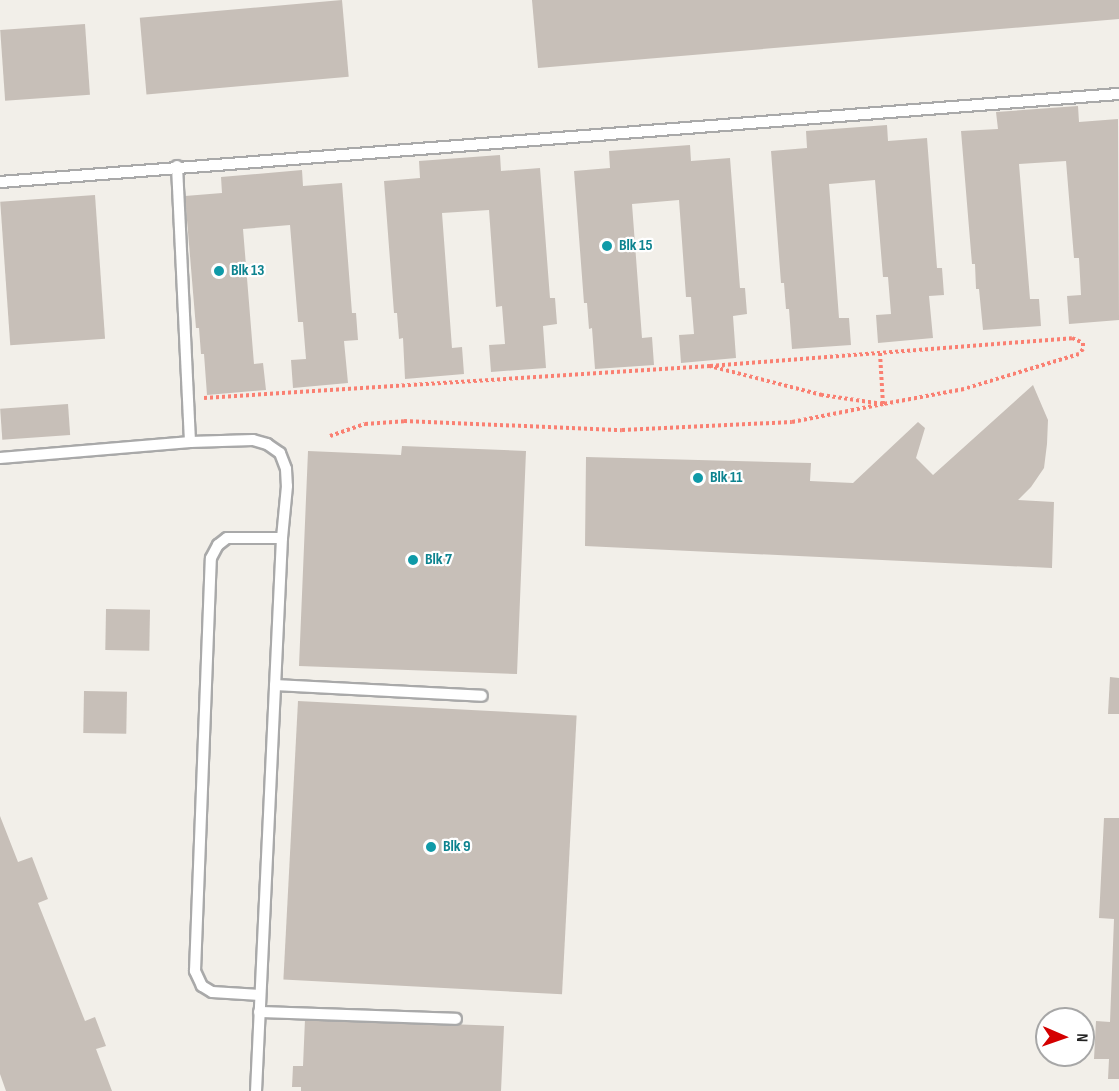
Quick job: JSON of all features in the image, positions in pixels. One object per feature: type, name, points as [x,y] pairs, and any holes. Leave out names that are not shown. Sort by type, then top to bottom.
[{"type":"lane","points":[[0,182],[177,166],[1119,94]]},
{"type":"lane","points":[[177,166],[190,442]]},
{"type":"lane","points":[[0,458],[190,442],[254,440],[267,444],[280,453],[286,469],[287,486],[282,538],[256,1091]]},
{"type":"lane","points":[[260,995],[212,992],[202,986],[195,970],[211,558],[218,545],[227,538],[282,538]]},
{"type":"lane","points":[[275,685],[482,696]]},
{"type":"lane","points":[[260,1012],[456,1019]]},
{"type":"path","points":[[188,399],[710,366],[1072,338],[1083,343],[1083,349],[1078,354],[964,389],[792,422],[622,430],[404,421],[365,424],[330,436]]},
{"type":"path","points":[[880,353],[883,404]]},
{"type":"path","points":[[710,366],[822,395],[883,404]]},
{"type":"building","points":[[342,0],[349,77],[146,94],[140,18]]},
{"type":"building","points":[[532,0],[1119,0],[1119,19],[538,68]]},
{"type":"building","points":[[85,24],[90,95],[5,101],[0,30]]},
{"type":"building","points":[[1078,106],[1079,122],[1118,119],[1119,320],[1069,324],[1067,296],[1081,295],[1079,258],[1074,258],[1066,161],[1019,164],[1030,299],[1039,299],[1041,326],[983,330],[979,289],[976,289],[975,264],[972,264],[961,131],[998,129],[996,112]]},
{"type":"building","points":[[887,125],[888,141],[927,138],[937,268],[942,268],[944,295],[929,296],[933,338],[878,343],[876,315],[891,314],[888,277],[883,277],[875,180],[829,184],[839,318],[849,318],[851,345],[792,349],[789,309],[786,309],[784,283],[781,283],[771,151],[807,148],[806,131]]},
{"type":"building","name":"Blk 15","points":[[690,145],[691,161],[730,158],[740,288],[745,288],[747,314],[733,316],[736,358],[681,363],[679,335],[694,334],[691,297],[686,297],[679,200],[632,204],[642,338],[652,337],[654,365],[595,369],[592,328],[589,329],[587,303],[584,303],[574,171],[610,168],[609,151]]},
{"type":"building","points":[[500,155],[501,171],[540,168],[550,298],[555,298],[557,324],[543,326],[546,368],[491,372],[489,345],[505,344],[502,306],[496,307],[489,210],[442,213],[452,348],[462,347],[464,374],[405,379],[403,338],[399,339],[397,313],[394,313],[384,181],[420,178],[419,161]]},
{"type":"building","name":"Blk 13","points":[[302,170],[303,186],[342,183],[352,313],[356,313],[358,340],[344,341],[348,383],[293,388],[291,360],[306,359],[303,322],[298,322],[290,225],[243,229],[254,364],[263,363],[266,390],[207,395],[204,354],[201,354],[199,328],[196,328],[185,196],[222,193],[221,177]]},
{"type":"building","points":[[95,195],[105,339],[10,345],[0,202]]},
{"type":"building","name":"Blk 11","points":[[1033,385],[1048,420],[1044,468],[1031,487],[1018,500],[1054,502],[1052,568],[585,546],[586,457],[811,463],[810,481],[853,483],[918,422],[925,428],[916,458],[933,475]]},
{"type":"building","points":[[68,404],[70,435],[2,440],[0,409]]},
{"type":"building","name":"Blk 7","points":[[402,446],[526,451],[517,674],[299,666],[308,451],[401,455]]},
{"type":"building","points":[[106,609],[150,610],[149,651],[105,650]]},
{"type":"building","points":[[1110,677],[1119,678],[1119,714],[1108,714]]},
{"type":"building","points":[[84,691],[127,692],[126,734],[83,733]]},
{"type":"building","name":"Blk 9","points":[[298,701],[577,716],[562,994],[283,980]]},
{"type":"building","points":[[0,816],[18,862],[32,857],[48,899],[38,903],[85,1021],[95,1017],[106,1046],[96,1049],[112,1091],[6,1091],[0,1074]]},
{"type":"building","points":[[1104,818],[1119,818],[1119,1079],[1108,1079],[1109,1059],[1095,1059],[1096,1021],[1110,1022],[1114,919],[1099,918]]},
{"type":"building","points":[[305,1019],[504,1026],[501,1091],[301,1091],[301,1087],[292,1087],[293,1066],[303,1066]]},
{"type":"place","name":"Blk 15","points":[[607,246]]},
{"type":"place","name":"Blk 13","points":[[219,271]]},
{"type":"place","name":"Blk 11","points":[[698,478]]},
{"type":"place","name":"Blk 7","points":[[413,560]]},
{"type":"place","name":"Blk 9","points":[[431,847]]}]
